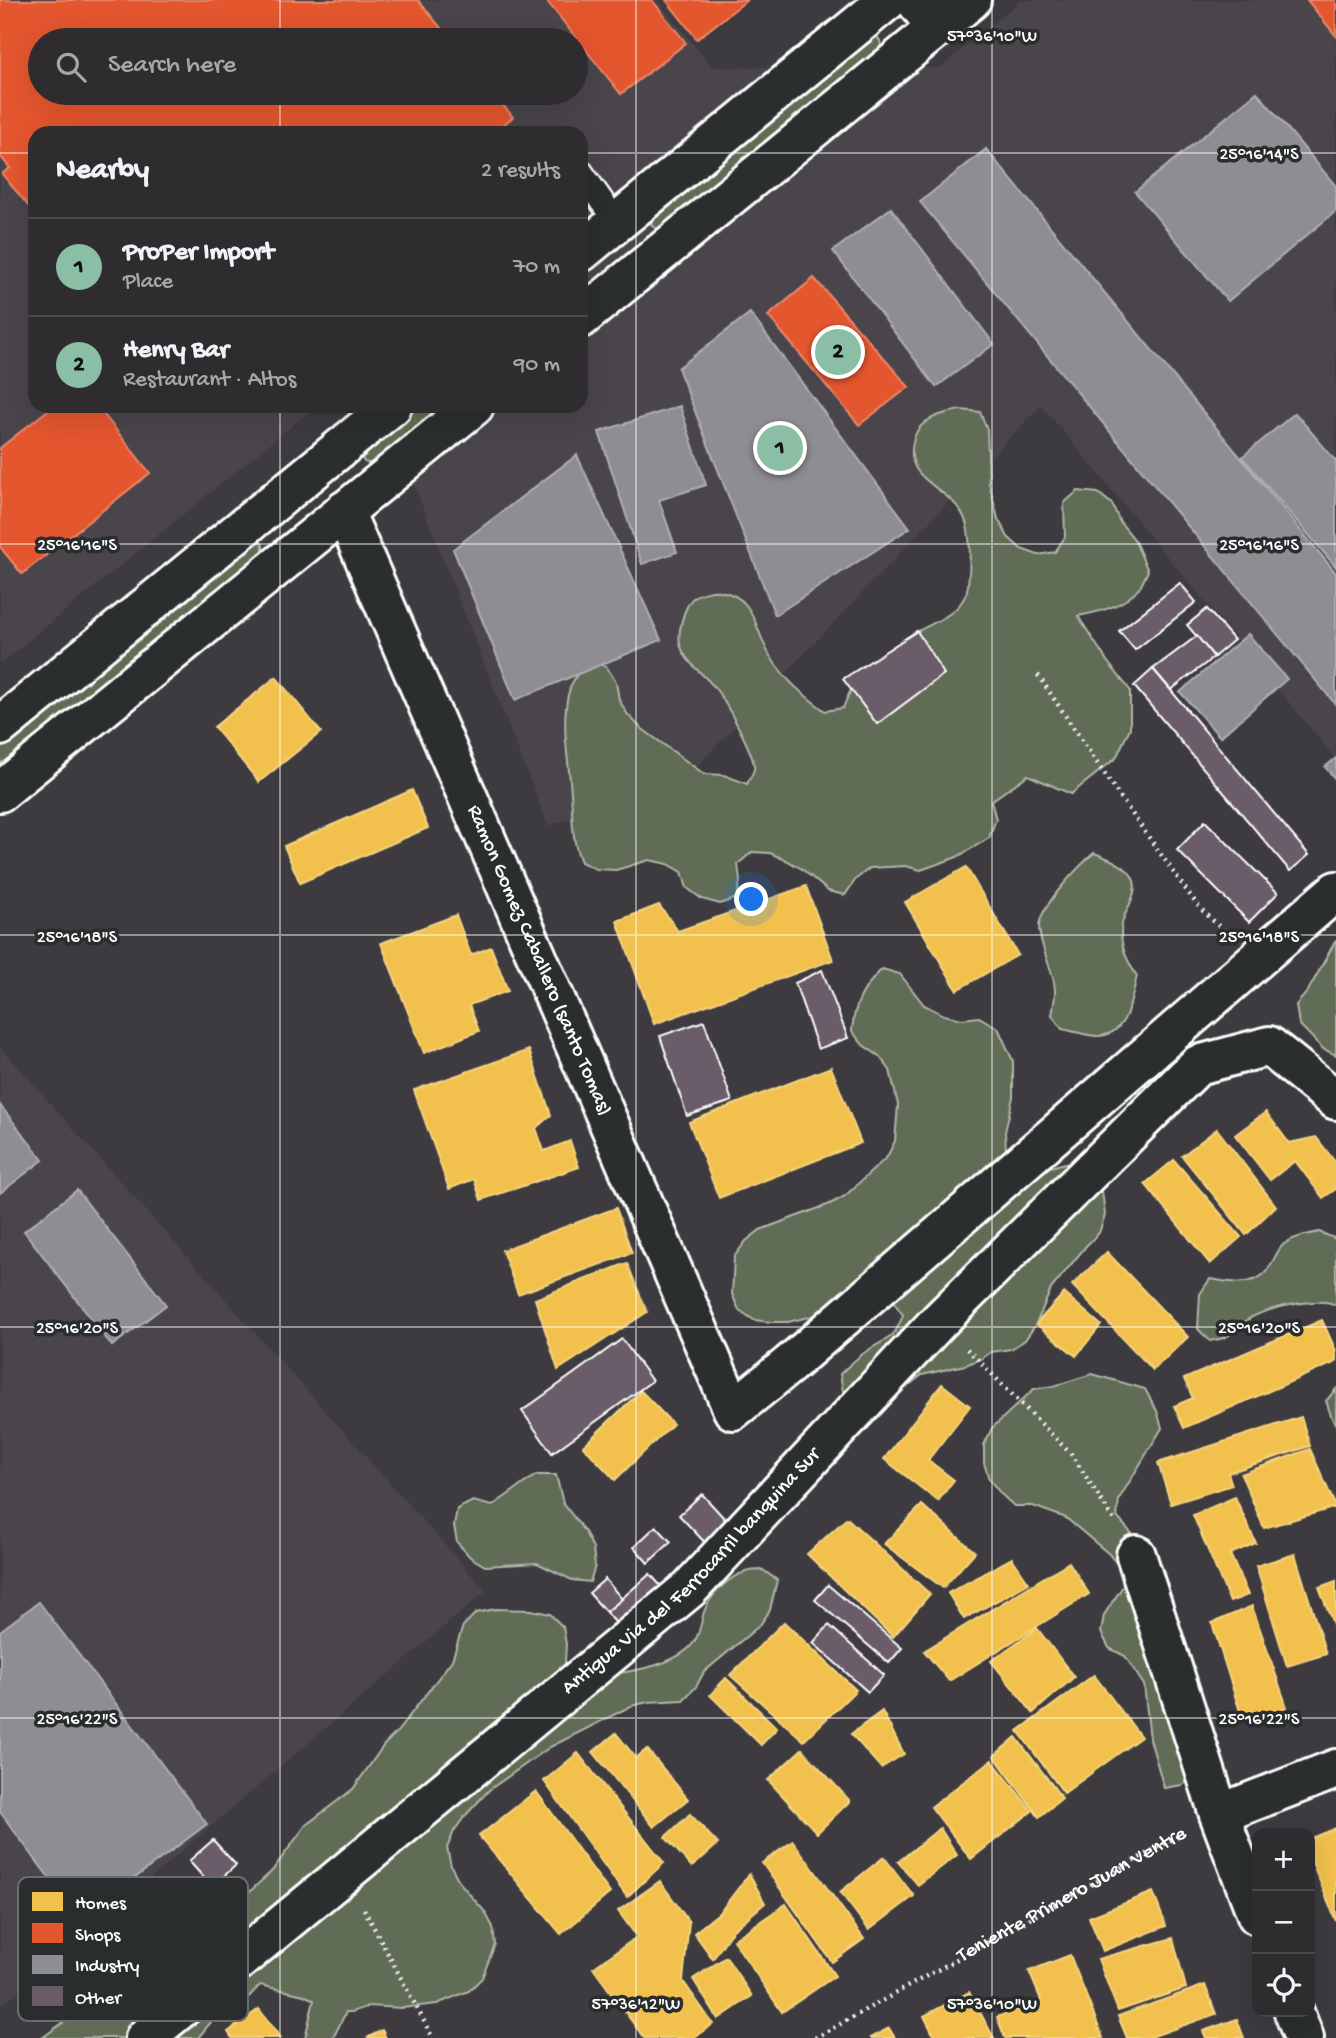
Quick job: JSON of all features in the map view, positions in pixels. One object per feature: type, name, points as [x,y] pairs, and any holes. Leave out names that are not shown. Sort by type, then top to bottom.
[{"type":"main road","points":[[588,246],[888,0]]},
{"type":"main road","points":[[588,312],[647,265],[926,14],[971,0]]},
{"type":"main road","points":[[617,223],[647,265]]},
{"type":"main road","points":[[30,768],[0,727],[383,413]]},
{"type":"main road","points":[[0,792],[465,413]]},
{"type":"main road","name":"Ramon Gomez Caballero (santo Tomas)","points":[[344,512],[733,1410],[790,1364],[1256,960]]},
{"type":"main road","points":[[1256,960],[1336,891]]},
{"type":"main road","name":"Antigua Via del Ferrocarril banquina Sur","points":[[248,1953],[689,1589],[939,1321],[1198,1065],[1269,1046],[1334,1099]]},
{"type":"main road","points":[[1136,1555],[1219,1814],[1252,1903]]},
{"type":"main road","points":[[1219,1814],[1336,1769]]},
{"type":"main road","points":[[1296,2017],[1304,2038]]},
{"type":"main road","name":"Antigua Via del Ferrocarril banquina Sur","points":[[145,2038],[166,2021]]},
{"type":"lane","points":[[588,182],[617,223]]},
{"type":"path","points":[[1038,675],[1118,794],[1199,907],[1256,960]]},
{"type":"path","points":[[939,1321],[1072,1455],[1136,1555]]},
{"type":"path","name":"Teniente Primero Juan Ventre","points":[[815,2038],[1219,1814]]},
{"type":"path","points":[[345,1873],[433,2038]]},
{"type":"shaded area","points":[[0,0],[657,0],[712,67],[940,68],[1021,0],[1336,0],[1336,759],[1041,405],[683,781],[548,826],[386,413],[588,413],[588,126],[28,126],[28,413],[307,413],[0,664]]},
{"type":"shaded area","points":[[0,1047],[486,1591],[152,1877],[18,1877],[18,1992],[0,2007]]},
{"type":"green space","points":[[873,35],[880,41],[880,50],[661,229],[653,227],[649,218]]},
{"type":"green space","points":[[961,410],[980,412],[987,429],[989,483],[998,519],[1008,537],[1021,549],[1038,555],[1055,552],[1065,537],[1064,503],[1078,491],[1098,493],[1112,504],[1120,522],[1134,539],[1148,571],[1140,587],[1120,603],[1078,616],[1107,661],[1130,690],[1130,728],[1116,758],[1071,794],[1028,775],[991,801],[996,819],[989,838],[957,857],[921,870],[905,866],[870,868],[856,879],[845,895],[828,891],[802,869],[770,853],[752,852],[738,864],[740,881],[737,898],[720,904],[702,899],[687,888],[682,872],[668,864],[649,860],[616,870],[596,869],[581,862],[573,828],[565,719],[571,685],[587,662],[606,666],[616,682],[619,700],[628,715],[641,728],[704,774],[724,775],[747,784],[754,769],[745,741],[720,695],[687,659],[681,647],[682,621],[694,597],[720,591],[742,600],[778,667],[796,688],[825,711],[843,708],[855,682],[868,669],[893,648],[948,615],[961,603],[968,585],[967,524],[957,506],[920,474],[914,465],[912,453],[914,438],[921,426],[940,415]]},
{"type":"green space","points":[[406,413],[435,413],[373,464],[364,462],[360,454],[362,449]]},
{"type":"green space","points":[[255,539],[260,540],[263,545],[263,553],[0,768],[0,745]]},
{"type":"green space","points":[[1094,853],[1123,866],[1133,877],[1134,892],[1123,920],[1121,938],[1127,958],[1137,976],[1130,1005],[1121,1024],[1107,1035],[1096,1036],[1062,1029],[1052,1015],[1054,983],[1039,932],[1041,917],[1053,897]]},
{"type":"green space","points":[[1336,940],[1336,1055],[1323,1049],[1299,1024],[1296,1005],[1308,991]]},
{"type":"green space","points":[[882,969],[900,974],[924,1005],[944,1015],[962,1019],[979,1017],[998,1028],[1013,1061],[1013,1097],[1005,1132],[1006,1151],[1014,1169],[1032,1172],[1065,1163],[1084,1166],[1097,1179],[1105,1215],[1099,1233],[1051,1289],[1036,1324],[1025,1340],[1011,1349],[991,1352],[965,1365],[922,1375],[892,1398],[856,1402],[843,1391],[840,1374],[896,1330],[903,1315],[893,1301],[875,1301],[788,1322],[754,1320],[739,1310],[732,1294],[734,1257],[746,1241],[760,1230],[845,1196],[887,1157],[895,1141],[898,1105],[890,1070],[852,1031],[861,997]]},
{"type":"green space","points":[[1319,1232],[1336,1239],[1336,1305],[1306,1302],[1270,1310],[1248,1319],[1226,1337],[1210,1341],[1198,1329],[1200,1294],[1210,1279],[1252,1281],[1267,1271],[1280,1249],[1290,1240]]},
{"type":"green space","points":[[1092,1374],[1145,1389],[1157,1411],[1162,1428],[1119,1499],[1117,1517],[1141,1544],[1198,1776],[1182,1785],[1164,1788],[1150,1739],[1144,1685],[1125,1656],[1109,1648],[1101,1632],[1104,1615],[1123,1586],[1120,1568],[1109,1554],[1066,1518],[1033,1506],[1014,1506],[989,1479],[984,1463],[984,1445],[992,1428],[1034,1389],[1054,1386]]},
{"type":"green space","points":[[1336,1389],[1336,1425],[1326,1401]]},
{"type":"green space","points":[[536,1475],[556,1475],[563,1503],[585,1532],[593,1548],[595,1566],[590,1582],[572,1580],[537,1563],[485,1566],[470,1557],[457,1542],[454,1526],[457,1509],[473,1501],[492,1506]]},
{"type":"green space","points":[[763,1570],[777,1580],[770,1610],[760,1625],[704,1672],[696,1687],[683,1700],[631,1706],[550,1747],[489,1790],[454,1831],[447,1848],[451,1866],[460,1883],[485,1912],[493,1927],[495,1944],[482,1978],[469,1991],[437,2004],[402,2008],[369,2006],[346,2012],[333,2038],[305,2038],[314,2000],[304,1995],[260,1985],[248,1998],[248,1893],[272,1871],[306,1825],[353,1789],[384,1745],[452,1660],[463,1626],[476,1613],[495,1609],[531,1610],[550,1614],[563,1627],[565,1662],[581,1678],[623,1672],[667,1661],[690,1647],[696,1639],[711,1599],[733,1578],[750,1571]]},
{"type":"green space","points":[[65,2021],[212,2021],[198,2038],[42,2038]]},
{"type":"building: Homes","points":[[276,677],[321,732],[259,782],[214,727]]},
{"type":"building: Homes","points":[[412,790],[428,828],[300,883],[284,846]]},
{"type":"building: Homes","points":[[966,867],[1018,955],[957,990],[905,902]]},
{"type":"building: Homes","points":[[806,886],[833,960],[654,1024],[617,921],[659,905],[678,931]]},
{"type":"building: Homes","points":[[456,915],[471,955],[491,947],[508,991],[469,1005],[479,1031],[424,1053],[381,943]]},
{"type":"building: Homes","points":[[529,1050],[551,1115],[536,1128],[544,1151],[570,1141],[579,1167],[481,1200],[474,1179],[449,1189],[414,1090]]},
{"type":"building: Homes","points":[[831,1067],[861,1143],[719,1198],[689,1122]]},
{"type":"building: Homes","points":[[1266,1112],[1289,1143],[1316,1137],[1336,1163],[1336,1189],[1323,1198],[1295,1161],[1270,1180],[1235,1135]]},
{"type":"building: Homes","points":[[1217,1129],[1276,1206],[1246,1235],[1182,1156]]},
{"type":"building: Homes","points":[[1174,1160],[1241,1237],[1210,1264],[1145,1184]]},
{"type":"building: Homes","points":[[616,1208],[632,1253],[518,1294],[502,1250]]},
{"type":"building: Homes","points":[[1107,1252],[1188,1337],[1153,1370],[1072,1285]]},
{"type":"building: Homes","points":[[627,1263],[647,1312],[558,1370],[535,1299]]},
{"type":"building: Homes","points":[[1064,1293],[1101,1325],[1076,1356],[1036,1324]]},
{"type":"building: Homes","points":[[1322,1320],[1336,1351],[1336,1362],[1184,1428],[1174,1406],[1193,1398],[1184,1379]]},
{"type":"building: Homes","points":[[942,1384],[970,1406],[928,1460],[954,1480],[938,1501],[884,1459]]},
{"type":"building: Homes","points":[[641,1391],[673,1424],[615,1480],[583,1446]]},
{"type":"building: Homes","points":[[1301,1417],[1310,1446],[1228,1473],[1232,1485],[1171,1504],[1158,1463]]},
{"type":"building: Homes","points":[[1310,1449],[1336,1507],[1264,1528],[1241,1474]]},
{"type":"building: Homes","points":[[1235,1497],[1256,1543],[1230,1554],[1248,1595],[1230,1602],[1193,1515]]},
{"type":"building: Homes","points":[[922,1505],[975,1552],[943,1588],[884,1544]]},
{"type":"building: Homes","points":[[847,1518],[930,1594],[893,1637],[807,1554]]},
{"type":"building: Homes","points":[[1295,1554],[1326,1654],[1287,1666],[1256,1566]]},
{"type":"building: Homes","points":[[1012,1558],[1029,1583],[964,1619],[948,1593]]},
{"type":"building: Homes","points":[[1069,1562],[1089,1594],[949,1681],[924,1651]]},
{"type":"building: Homes","points":[[1336,1581],[1336,1632],[1319,1587]]},
{"type":"building: Homes","points":[[1252,1606],[1287,1707],[1243,1721],[1212,1623]]},
{"type":"building: Homes","points":[[784,1622],[856,1690],[804,1741],[730,1675]]},
{"type":"building: Homes","points":[[1037,1628],[1074,1677],[1033,1713],[991,1661]]},
{"type":"building: Homes","points":[[1094,1675],[1141,1737],[1064,1793],[1018,1731]]},
{"type":"building: Homes","points":[[726,1678],[777,1728],[761,1745],[710,1695]]},
{"type":"building: Homes","points":[[882,1711],[904,1754],[881,1768],[851,1734]]},
{"type":"building: Homes","points":[[616,1733],[636,1758],[647,1749],[688,1799],[654,1827],[593,1752]]},
{"type":"building: Homes","points":[[1016,1737],[1062,1798],[1039,1817],[994,1756]]},
{"type":"building: Homes","points":[[802,1749],[850,1801],[817,1833],[768,1780]]},
{"type":"building: Homes","points":[[578,1753],[664,1863],[627,1897],[544,1781]]},
{"type":"building: Homes","points":[[992,1760],[1032,1811],[971,1859],[931,1807]]},
{"type":"building: Homes","points":[[536,1791],[610,1893],[561,1934],[479,1836]]},
{"type":"building: Homes","points":[[690,1814],[718,1844],[692,1867],[665,1837]]},
{"type":"building: Homes","points":[[940,1828],[957,1855],[918,1885],[898,1862]]},
{"type":"building: Homes","points":[[1336,1828],[1336,1921],[1315,1869],[1315,1837]]},
{"type":"building: Homes","points":[[793,1841],[864,1939],[832,1962],[762,1863]]},
{"type":"building: Homes","points":[[884,1857],[914,1896],[869,1930],[840,1892]]},
{"type":"building: Homes","points":[[749,1874],[765,1903],[732,1931],[713,1959],[694,1933],[720,1912]]},
{"type":"building: Homes","points":[[660,1881],[689,1922],[683,1981],[713,2024],[693,2038],[644,2038],[593,1968],[637,1937],[618,1911]]},
{"type":"building: Homes","points":[[1153,1892],[1166,1926],[1103,1951],[1089,1917]]},
{"type":"building: Homes","points":[[786,1904],[835,1976],[782,2012],[733,1940]]},
{"type":"building: Homes","points":[[1173,1938],[1186,1988],[1118,2011],[1098,1959]]},
{"type":"building: Homes","points":[[1070,1955],[1103,2038],[1005,2038],[997,2017],[1041,2000],[1029,1971]]},
{"type":"building: Homes","points":[[726,1957],[752,1996],[718,2019],[693,1979]]},
{"type":"building: Homes","points":[[1205,1985],[1216,2014],[1148,2038],[1127,2038],[1118,2016]]},
{"type":"building: Homes","points":[[969,1992],[994,2038],[935,2038],[924,2016]]},
{"type":"building: Homes","points":[[259,2009],[281,2038],[232,2038],[228,2032],[243,2021],[248,2021],[248,2017]]},
{"type":"building: Homes","points":[[1237,2019],[1244,2038],[1206,2038],[1203,2031]]},
{"type":"building: Homes","points":[[889,2028],[895,2038],[870,2038]]},
{"type":"building: Homes","points":[[382,2030],[386,2038],[367,2038]]},
{"type":"building: Shops","points":[[0,0],[418,0],[441,28],[28,28],[28,105],[503,105],[513,117],[502,126],[28,126],[28,206],[2,174],[10,168],[0,156]]},
{"type":"building: Shops","points":[[546,0],[652,0],[686,43],[621,94],[588,53],[588,28],[568,28]]},
{"type":"building: Shops","points":[[666,0],[747,0],[697,39]]},
{"type":"building: Shops","points":[[1307,0],[1336,0],[1336,36]]},
{"type":"building: Shops","points":[[814,278],[909,387],[859,425],[768,316]]},
{"type":"building: Shops","points":[[44,413],[103,413],[150,473],[22,574],[0,547],[0,448]]},
{"type":"building: Industry","points":[[1257,92],[1336,186],[1336,211],[1228,301],[1135,192]]},
{"type":"building: Industry","points":[[986,149],[1336,573],[1336,705],[920,202]]},
{"type":"building: Industry","points":[[891,208],[994,344],[936,387],[833,251]]},
{"type":"building: Industry","points":[[750,313],[910,528],[775,615],[678,368]]},
{"type":"building: Industry","points":[[680,406],[706,485],[659,500],[677,552],[642,564],[599,432]]},
{"type":"building: Industry","points":[[1295,413],[1336,461],[1336,567],[1242,457]]},
{"type":"building: Industry","points":[[577,455],[661,640],[515,700],[453,549]]},
{"type":"building: Industry","points":[[1248,634],[1287,679],[1220,737],[1180,692]]},
{"type":"building: Industry","points":[[1336,758],[1336,780],[1325,767]]},
{"type":"building: Industry","points":[[0,1105],[43,1160],[0,1193]]},
{"type":"building: Industry","points":[[77,1190],[166,1305],[112,1346],[24,1231]]},
{"type":"building: Industry","points":[[39,1602],[207,1824],[136,1877],[49,1877],[0,1812],[0,1631]]},
{"type":"building: Other","points":[[1180,583],[1196,602],[1135,650],[1119,631]]},
{"type":"building: Other","points":[[1207,609],[1234,640],[1214,657],[1187,625]]},
{"type":"building: Other","points":[[917,631],[944,674],[877,724],[843,679]]},
{"type":"building: Other","points":[[1197,636],[1214,657],[1171,690],[1153,669]]},
{"type":"building: Other","points":[[1153,669],[1309,855],[1290,871],[1134,686]]},
{"type":"building: Other","points":[[1205,821],[1278,893],[1249,922],[1177,850]]},
{"type":"building: Other","points":[[822,970],[848,1038],[818,1049],[795,983]]},
{"type":"building: Other","points":[[704,1021],[732,1101],[687,1116],[660,1036]]},
{"type":"building: Other","points":[[622,1339],[652,1381],[552,1453],[522,1411]]},
{"type":"building: Other","points":[[702,1494],[734,1529],[711,1549],[679,1515]]},
{"type":"building: Other","points":[[656,1526],[671,1542],[648,1563],[634,1547]]},
{"type":"building: Other","points":[[650,1574],[670,1596],[626,1634],[606,1612]]},
{"type":"building: Other","points":[[605,1579],[622,1599],[606,1612],[589,1593]]},
{"type":"building: Other","points":[[828,1585],[902,1648],[889,1663],[815,1600]]},
{"type":"building: Other","points":[[829,1625],[884,1675],[868,1692],[813,1643]]},
{"type":"building: Other","points":[[213,1840],[236,1865],[223,1877],[203,1877],[189,1861]]},
{"type":"place","name":"Henry Bar","points":[[838,352]]},
{"type":"place","name":"ProPer Import","points":[[780,448]]}]
